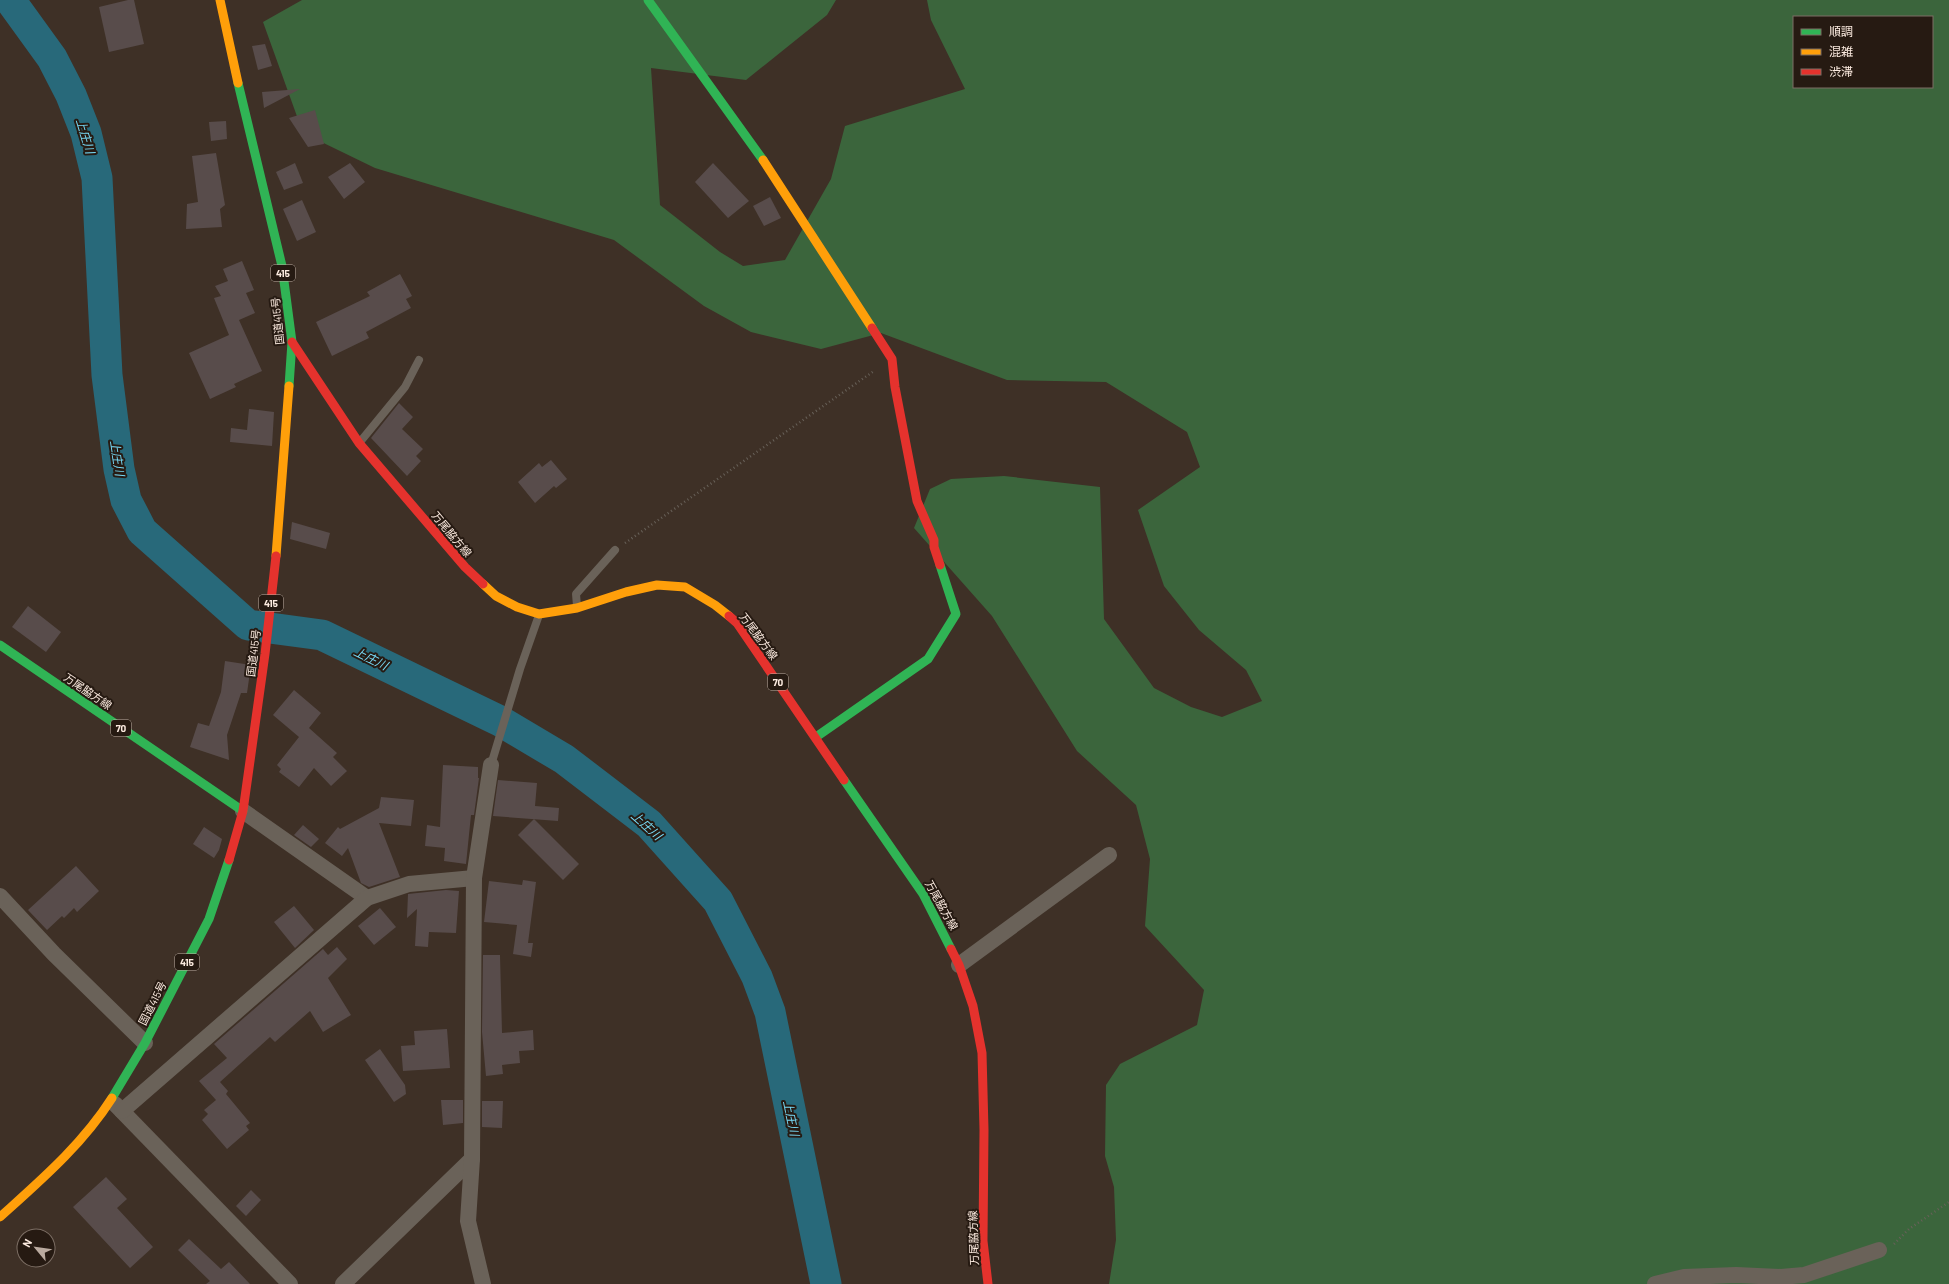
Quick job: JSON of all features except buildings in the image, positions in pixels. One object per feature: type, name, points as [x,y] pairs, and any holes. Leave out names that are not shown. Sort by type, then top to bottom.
[{"type":"main road","name":"国道415号","points":[[0,1217],[58,1165],[86,1134],[111,1100],[145,1043],[209,919],[231,854],[243,811],[265,654],[276,553],[292,342],[282,266],[222,15],[220,0]]},
{"type":"main road","points":[[648,0],[775,176],[892,359],[895,387],[918,501],[934,540],[934,547],[956,614],[928,659],[816,737]]},
{"type":"main road","name":"万尾脇方線","points":[[292,342],[359,443],[465,567],[496,596],[517,608],[539,614],[577,608],[626,592],[657,585],[685,587],[700,594],[715,604],[737,623],[923,894],[959,964],[973,1006],[982,1052],[984,1130],[983,1241],[988,1284]]},
{"type":"main road","name":"万尾脇方線","points":[[0,645],[243,811]]},
{"type":"street","points":[[483,1284],[468,1220],[472,1159],[474,878],[491,765]]},
{"type":"street","points":[[243,811],[367,898]]},
{"type":"street","points":[[959,964],[1108,855]]},
{"type":"street","points":[[122,1111],[367,898],[409,884],[474,878]]},
{"type":"street","points":[[0,896],[54,954],[145,1043]]},
{"type":"street","points":[[111,1100],[290,1284]]},
{"type":"street","points":[[343,1284],[472,1159]]},
{"type":"street","points":[[1655,1284],[1684,1277],[1736,1274],[1781,1277],[1804,1275],[1878,1250]]},
{"type":"lane","points":[[359,443],[405,388],[418,360]]},
{"type":"lane","points":[[577,608],[576,594],[615,550]]},
{"type":"lane","points":[[491,765],[520,669],[539,614]]},
{"type":"path","points":[[615,550],[892,359]]},
{"type":"path","points":[[1878,1250],[1892,1245],[1909,1229],[1949,1202]]},
{"type":"green space","points":[[302,0],[836,0],[827,15],[746,80],[651,68],[660,205],[720,252],[743,266],[785,260],[831,179],[845,126],[965,89],[931,20],[927,0],[1949,0],[1949,1284],[1109,1284],[1116,1240],[1114,1187],[1105,1156],[1106,1085],[1120,1064],[1197,1025],[1204,990],[1145,926],[1150,859],[1136,805],[1077,751],[992,616],[914,528],[930,489],[951,479],[1004,476],[1100,487],[1104,619],[1154,688],[1191,707],[1222,717],[1262,701],[1246,670],[1199,630],[1164,586],[1138,510],[1200,467],[1187,432],[1106,382],[1007,380],[881,333],[821,349],[751,332],[704,306],[614,240],[375,168],[303,133],[263,22]]},
{"type":"waterway","name":"上庄川","points":[[10,0],[52,58],[71,95],[86,133],[97,178],[107,375],[119,469],[126,500],[142,531],[248,625],[322,635],[500,721],[564,759],[649,824],[718,901],[757,977],[770,1012],[826,1284]]},
{"type":"traffic: fast","points":[[648,0],[763,160]]},
{"type":"traffic: fast","points":[[238,83],[282,266],[292,342],[289,386]]},
{"type":"traffic: fast","points":[[816,737],[928,659],[956,614],[940,565]]},
{"type":"traffic: fast","points":[[0,645],[243,811]]},
{"type":"traffic: fast","points":[[844,780],[923,894],[951,949]]},
{"type":"traffic: fast","points":[[112,1098],[145,1043],[209,919],[229,860]]},
{"type":"traffic: slow","points":[[220,0],[238,83]]},
{"type":"traffic: slow","points":[[763,160],[872,328]]},
{"type":"traffic: slow","points":[[276,556],[289,386]]},
{"type":"traffic: slow","points":[[483,584],[496,596],[517,607],[539,614],[577,608],[626,592],[657,585],[685,587],[715,605],[729,616]]},
{"type":"traffic: slow","points":[[0,1217],[74,1147],[88,1131],[112,1098]]},
{"type":"traffic: jam","points":[[872,328],[892,359],[895,387],[917,501],[934,540],[934,547],[940,565]]},
{"type":"traffic: jam","points":[[292,342],[359,443],[465,567],[483,584]]},
{"type":"traffic: jam","points":[[229,860],[243,811],[265,654],[276,556]]},
{"type":"traffic: jam","points":[[729,616],[737,623],[844,780]]},
{"type":"traffic: jam","points":[[951,949],[959,965],[973,1006],[982,1053],[984,1130],[983,1241],[988,1284]]}]
